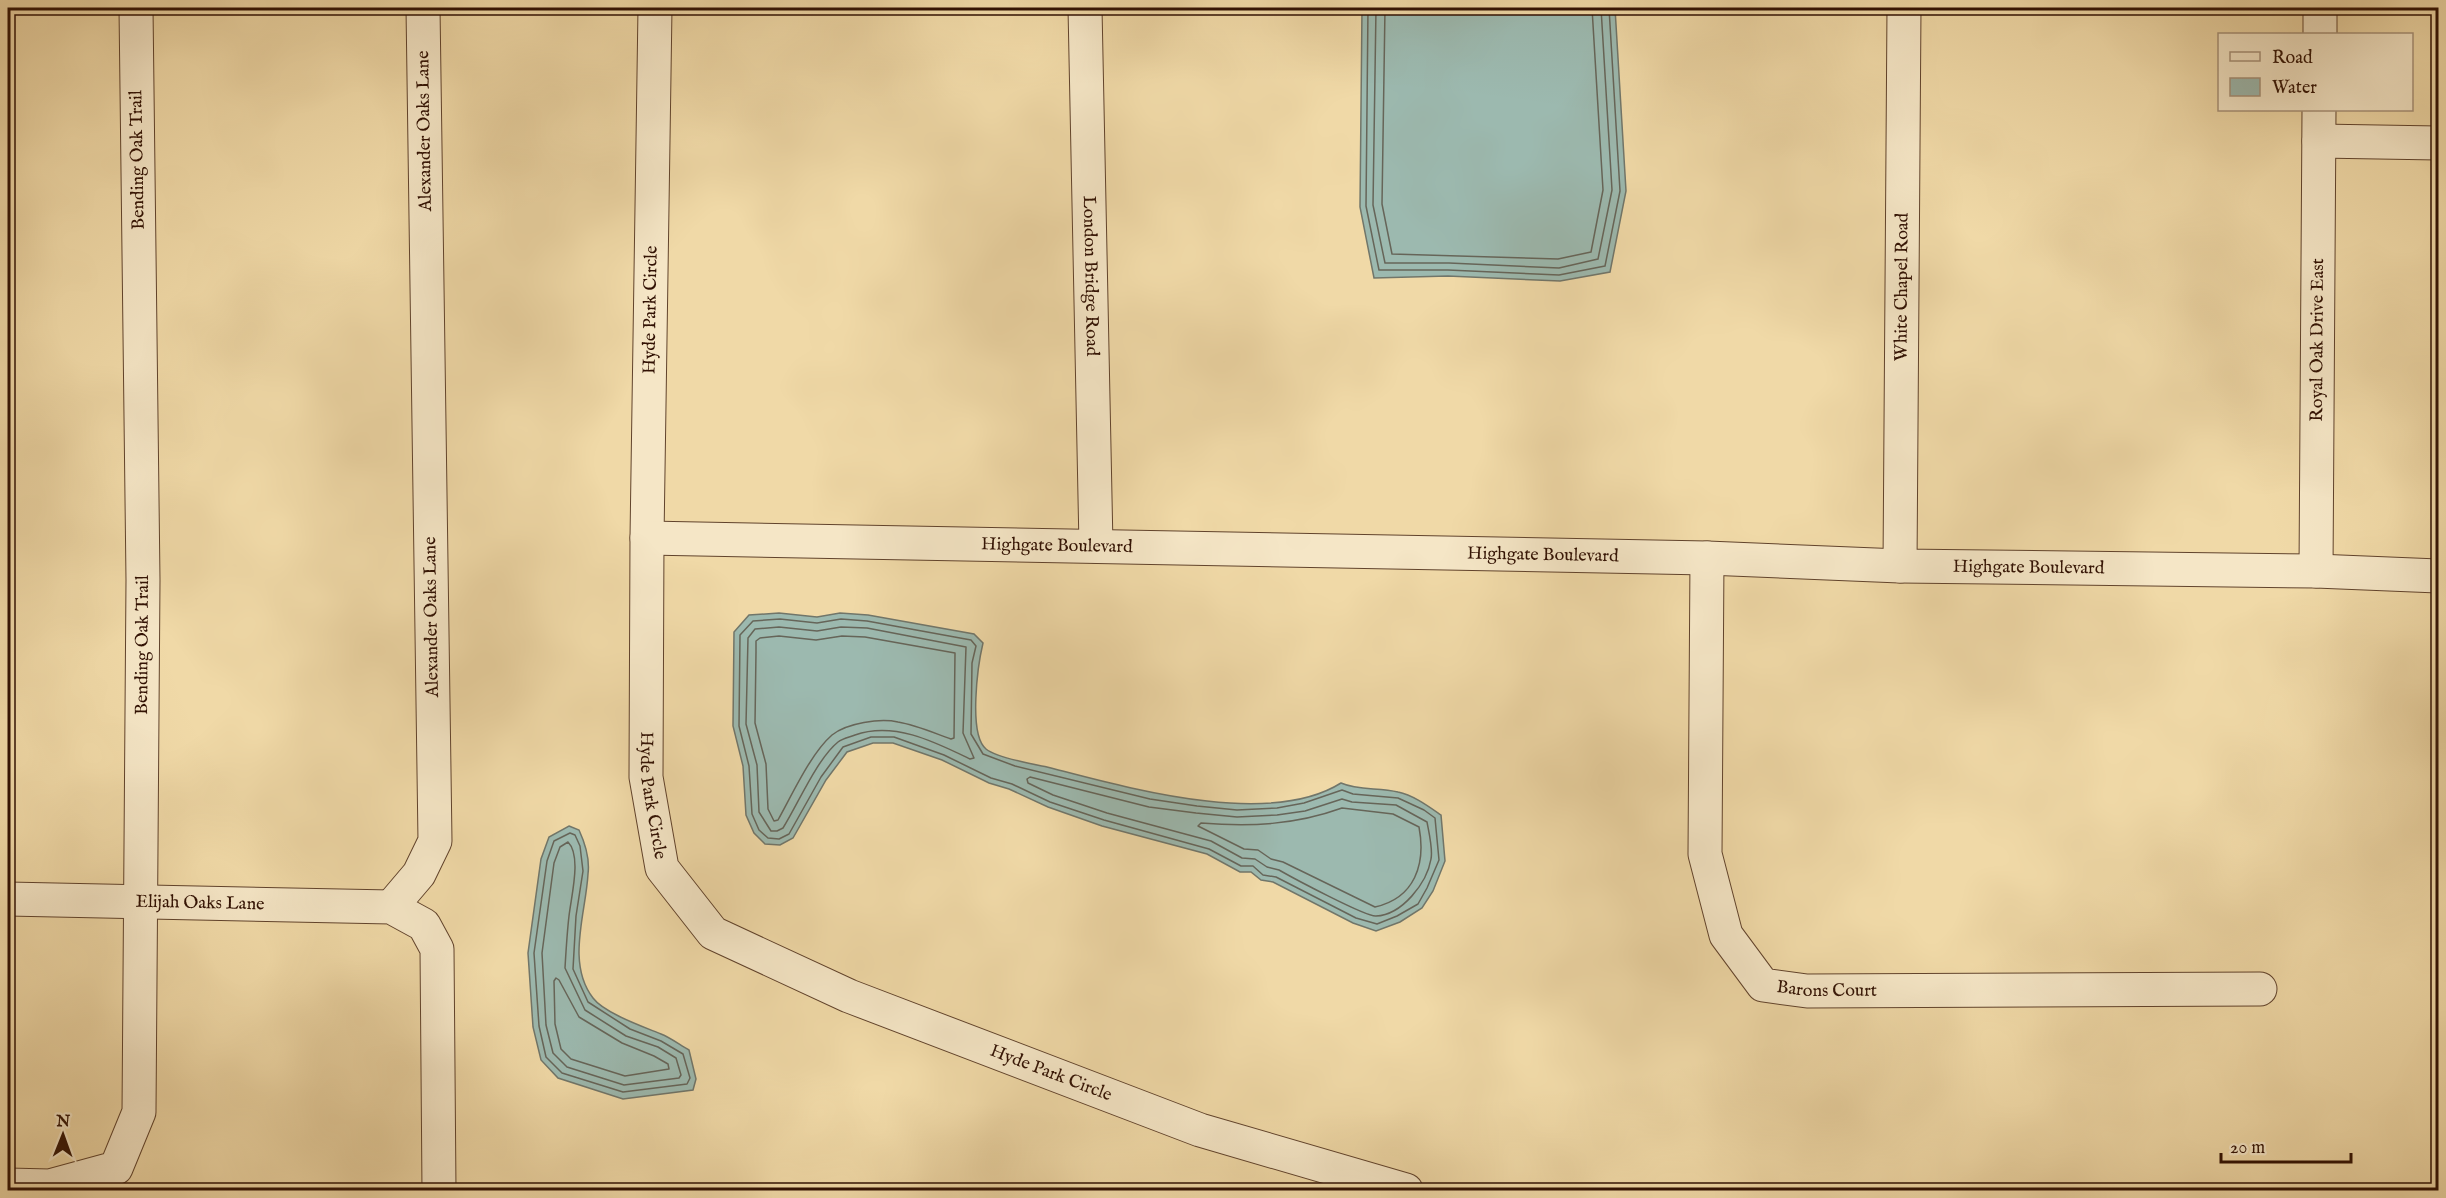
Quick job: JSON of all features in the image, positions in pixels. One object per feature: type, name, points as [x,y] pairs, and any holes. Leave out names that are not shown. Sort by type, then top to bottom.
[{"type":"street","name":"Bending Oak Trail","points":[[8,1185],[50,1186],[116,1168],[139,1112],[143,580],[136,8]]},
{"type":"street","name":"Alexander Oaks Lane","points":[[391,907],[419,874],[435,842],[423,8]]},
{"type":"street","name":"Hyde Park Circle","points":[[655,8],[646,777],[662,868],[713,933],[849,996],[1200,1130],[1406,1191]]},
{"type":"street","name":"London Bridge Road","points":[[1085,8],[1096,546]]},
{"type":"street","name":"White Chapel Road","points":[[1900,566],[1904,8]]},
{"type":"street","points":[[2320,8],[2320,33]]},
{"type":"street","points":[[2319,125],[2439,143]]},
{"type":"street","name":"Royal Oak Drive East","points":[[2316,571],[2319,125]]},
{"type":"street","name":"Highgate Boulevard","points":[[647,538],[1707,558],[1900,566],[2316,571],[2439,576]]},
{"type":"street","name":"Barons Court","points":[[1707,558],[1705,854],[1726,935],[1763,985],[1807,991],[2260,989]]},
{"type":"street","name":"Elijah Oaks Lane","points":[[8,899],[391,907]]},
{"type":"street","points":[[391,907],[424,925],[437,949],[439,1191]]},
{"type":"water","points":[[1362,8],[1615,8],[1626,191],[1610,272],[1560,281],[1448,276],[1374,278],[1360,207]]},
{"type":"water","points":[[779,613],[817,617],[840,613],[868,615],[974,634],[983,643],[976,698],[977,729],[980,741],[986,749],[998,755],[1155,793],[1196,800],[1275,803],[1311,796],[1341,783],[1404,793],[1441,815],[1445,861],[1433,891],[1422,908],[1400,922],[1376,931],[1353,923],[1273,882],[1261,880],[1251,872],[1240,872],[1207,854],[1102,826],[1048,807],[1009,789],[989,783],[942,760],[893,743],[873,743],[847,752],[826,780],[793,838],[780,845],[765,844],[754,833],[746,815],[743,766],[733,726],[734,632],[749,615]]},
{"type":"water","points":[[569,826],[579,830],[588,862],[579,954],[585,984],[598,1004],[689,1050],[696,1079],[693,1090],[623,1099],[558,1078],[541,1060],[533,1027],[528,953],[541,859],[549,837]]}]
